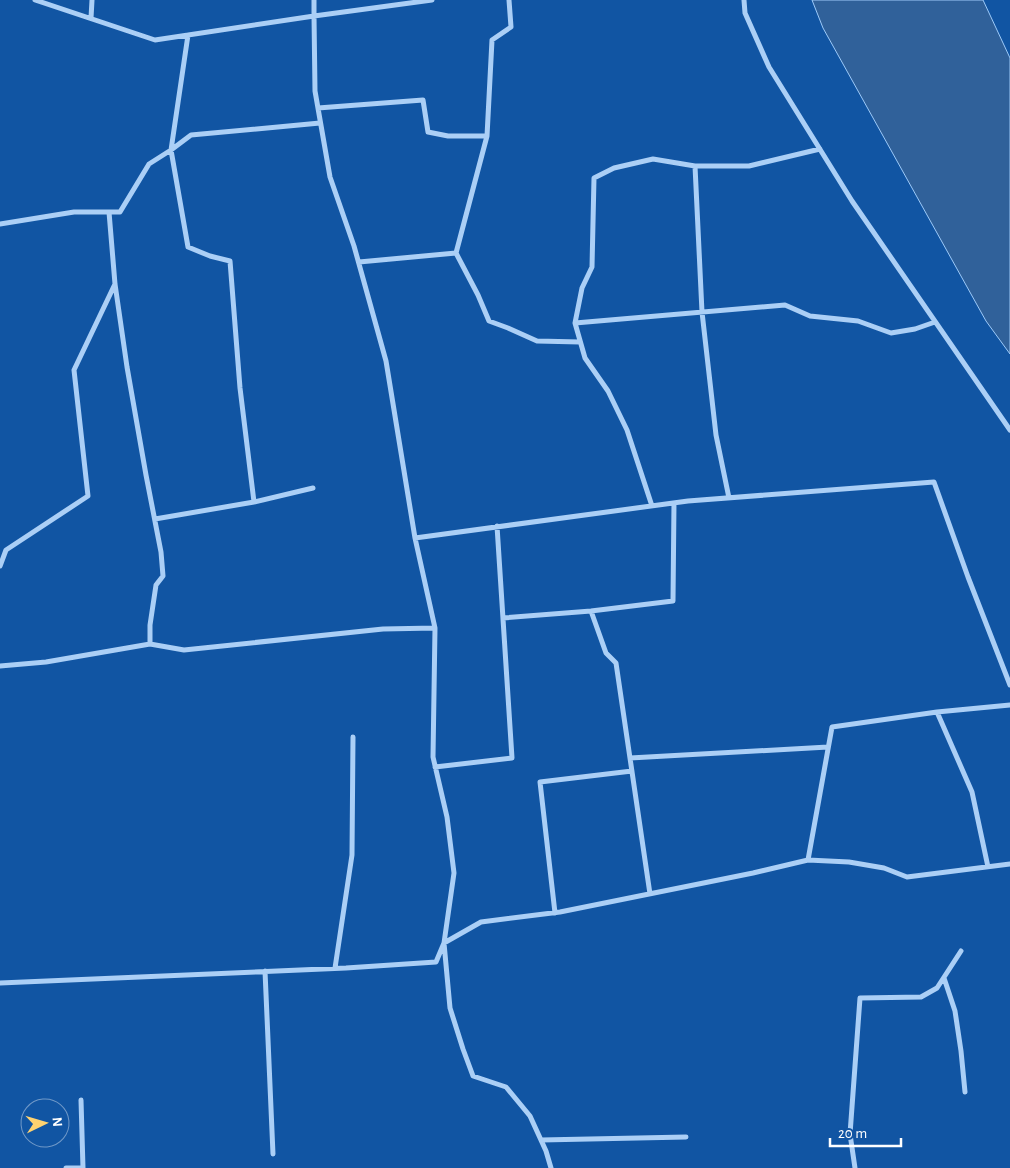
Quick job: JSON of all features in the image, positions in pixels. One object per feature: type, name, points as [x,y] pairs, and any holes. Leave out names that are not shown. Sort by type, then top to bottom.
[{"type":"street","points":[[35,0],[155,40],[432,0]]},
{"type":"street","points":[[91,18],[92,0]]},
{"type":"street","points":[[314,0],[315,91],[330,177],[359,262],[386,361],[415,538],[435,628],[433,757],[447,817],[454,873],[444,943],[450,1008],[473,1076],[506,1087],[530,1116],[546,1151],[551,1168]]},
{"type":"street","points":[[508,0],[511,27],[492,40],[487,136],[456,253],[489,321],[537,341],[580,342]]},
{"type":"street","points":[[744,0],[745,13],[769,67],[852,201],[1010,430]]},
{"type":"street","points":[[188,35],[171,150],[188,247],[210,256],[230,261],[240,388],[254,502]]},
{"type":"street","points":[[318,108],[423,100],[428,132],[448,136],[487,136]]},
{"type":"street","points":[[0,224],[74,212],[120,212],[149,164],[191,135],[320,123]]},
{"type":"street","points":[[652,506],[627,430],[608,391],[585,358],[575,323],[582,288],[592,268],[594,178],[614,168],[653,159],[695,166],[749,166],[820,149]]},
{"type":"street","points":[[695,166],[702,312],[716,435],[729,498]]},
{"type":"street","points":[[109,212],[115,284],[127,367],[161,552],[163,576],[156,585],[150,625],[150,644]]},
{"type":"street","points":[[359,262],[456,253]]},
{"type":"street","points":[[0,566],[6,550],[88,496],[74,370],[115,284]]},
{"type":"street","points":[[575,323],[785,305],[810,316],[858,321],[891,333],[914,329],[935,322]]},
{"type":"street","points":[[415,538],[674,503],[934,482],[1010,685]]},
{"type":"street","points":[[154,519],[254,502],[313,488]]},
{"type":"street","points":[[503,618],[591,611],[673,601],[674,503]]},
{"type":"street","points":[[435,766],[512,758],[497,526]]},
{"type":"street","points":[[591,611],[606,653],[616,663],[650,894]]},
{"type":"street","points":[[0,666],[46,662],[150,644],[184,650],[383,629],[435,628]]},
{"type":"street","points":[[808,860],[832,726],[937,712],[1010,705]]},
{"type":"street","points":[[937,712],[972,792],[988,866]]},
{"type":"street","points":[[335,968],[352,855],[353,737]]},
{"type":"street","points":[[630,758],[828,747]]},
{"type":"street","points":[[555,913],[540,782],[632,771]]},
{"type":"street","points":[[0,983],[436,962],[444,943],[481,922],[555,913],[754,873],[808,860],[849,862],[884,868],[907,877],[1010,864]]},
{"type":"street","points":[[855,1168],[850,1134],[860,998],[920,997],[937,988],[961,951]]},
{"type":"street","points":[[265,971],[273,1154]]},
{"type":"street","points":[[944,978],[955,1011],[965,1092]]},
{"type":"street","points":[[66,1168],[83,1168],[81,1100]]},
{"type":"street","points":[[541,1140],[686,1137]]},
{"type":"water","points":[[812,0],[983,0],[1010,58],[1010,354],[986,321],[823,28]]}]
